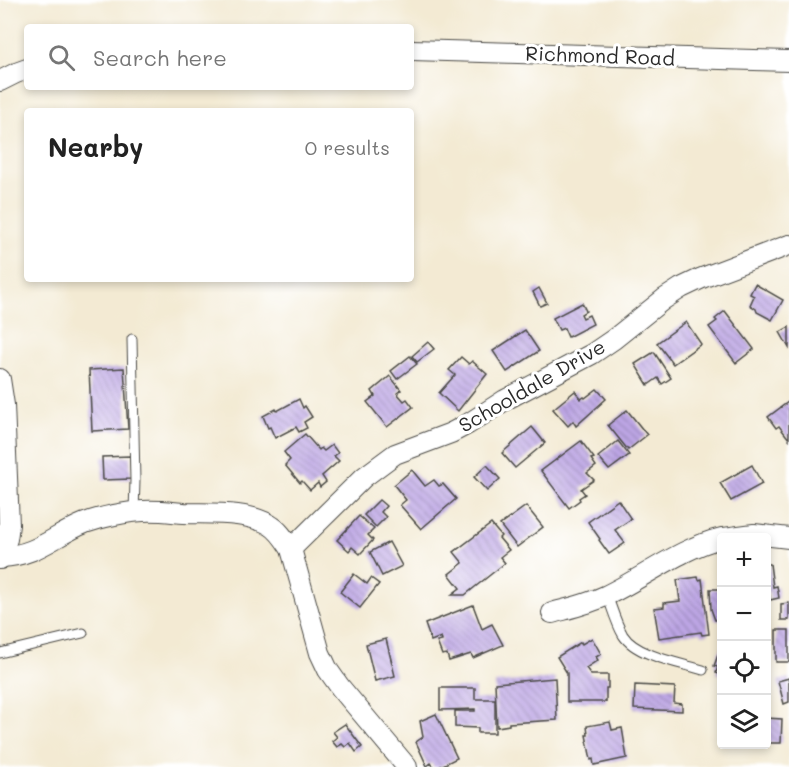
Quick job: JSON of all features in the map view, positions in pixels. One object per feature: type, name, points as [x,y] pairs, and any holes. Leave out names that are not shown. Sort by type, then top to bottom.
[{"type":"street","name":"Richmond Road","points":[[414,50],[789,61]]},
{"type":"street","points":[[0,81],[24,70]]},
{"type":"street","name":"Schooldale Drive","points":[[291,549],[364,477],[395,454],[451,433],[505,400],[592,354],[681,288],[789,245]]},
{"type":"street","points":[[0,379],[4,405],[9,525],[1,558],[30,552],[85,523],[134,512],[242,516],[272,526],[281,534],[291,549],[317,644],[328,670],[407,767]]},
{"type":"street","points":[[771,536],[789,538]]},
{"type":"street","points":[[552,613],[583,605],[607,595],[699,545],[717,540]]},
{"type":"lane","points":[[132,339],[134,512]]},
{"type":"lane","points":[[607,595],[623,634],[629,642],[653,656],[703,670]]},
{"type":"lane","points":[[0,652],[83,633]]},
{"type":"building","points":[[755,284],[783,300],[772,320],[757,312],[750,305],[754,296],[750,294]]},
{"type":"building","points":[[539,288],[547,303],[540,306],[533,292]]},
{"type":"building","points":[[582,303],[586,311],[581,314],[583,318],[589,315],[593,324],[568,337],[564,328],[559,330],[553,318]]},
{"type":"building","points":[[725,311],[754,349],[736,363],[709,327]]},
{"type":"building","points":[[686,322],[701,344],[673,364],[657,343]]},
{"type":"building","points":[[789,327],[789,348],[780,332]]},
{"type":"building","points":[[525,330],[539,351],[507,372],[493,351]]},
{"type":"building","points":[[428,342],[434,349],[417,362],[412,356]]},
{"type":"building","points":[[654,352],[671,378],[662,384],[658,378],[648,385],[635,364]]},
{"type":"building","points":[[410,356],[417,364],[397,379],[391,371]]},
{"type":"building","points":[[461,357],[469,364],[472,361],[487,374],[458,411],[439,393],[455,375],[449,370]]},
{"type":"building","points":[[124,368],[128,429],[92,431],[89,370]]},
{"type":"building","points":[[390,376],[401,390],[397,393],[404,401],[407,399],[413,407],[387,427],[367,402],[375,396],[372,391]]},
{"type":"building","points":[[597,389],[606,399],[576,426],[573,421],[568,426],[553,409],[575,391],[581,399]]},
{"type":"building","points":[[299,399],[303,408],[305,406],[312,417],[304,422],[307,428],[299,432],[296,427],[275,438],[263,416]]},
{"type":"building","points":[[788,402],[789,439],[779,426],[776,428],[768,417]]},
{"type":"building","points":[[627,410],[647,435],[628,450],[608,425]]},
{"type":"building","points":[[532,427],[545,443],[515,468],[502,453]]},
{"type":"building","points":[[305,434],[319,450],[321,448],[324,451],[332,445],[338,453],[334,456],[339,461],[322,476],[326,482],[320,487],[318,483],[310,490],[302,481],[300,483],[285,465],[290,460],[284,452]]},
{"type":"building","points":[[581,441],[594,458],[591,459],[596,466],[587,473],[594,480],[581,489],[585,494],[569,508],[541,471]]},
{"type":"building","points":[[618,441],[629,455],[609,470],[598,457]]},
{"type":"building","points":[[130,456],[131,479],[103,480],[102,457]]},
{"type":"building","points":[[487,465],[500,479],[487,491],[474,477]]},
{"type":"building","points":[[752,465],[762,484],[731,501],[720,483]]},
{"type":"building","points":[[412,470],[425,486],[434,480],[439,486],[443,484],[456,499],[421,529],[400,505],[406,500],[394,485]]},
{"type":"building","points":[[379,500],[386,506],[381,512],[386,517],[376,527],[364,515]]},
{"type":"building","points":[[618,500],[631,519],[615,530],[625,543],[609,554],[588,522]]},
{"type":"building","points":[[526,506],[543,527],[517,547],[500,525]]},
{"type":"building","points":[[359,516],[374,529],[368,535],[373,540],[360,554],[352,547],[349,551],[337,540]]},
{"type":"building","points":[[491,524],[509,550],[500,557],[505,563],[465,595],[451,595],[460,588],[449,574],[463,563],[454,552]]},
{"type":"building","points":[[389,542],[402,566],[382,576],[370,552]]},
{"type":"building","points":[[771,572],[773,587],[777,586],[779,598],[771,600]]},
{"type":"building","points":[[354,574],[367,584],[371,578],[379,584],[360,608],[340,592]]},
{"type":"building","points":[[698,577],[699,580],[702,579],[709,634],[702,635],[701,632],[659,638],[654,608],[664,607],[664,603],[680,601],[677,580]]},
{"type":"building","points":[[710,589],[717,589],[717,620],[711,609]]},
{"type":"building","points":[[789,603],[789,620],[781,620],[781,604]]},
{"type":"building","points":[[473,605],[482,629],[492,624],[503,645],[473,658],[471,654],[449,661],[447,654],[442,655],[437,642],[442,641],[441,637],[431,641],[425,624]]},
{"type":"building","points":[[776,630],[789,630],[789,662],[776,662]]},
{"type":"building","points":[[592,638],[601,654],[596,657],[598,660],[586,668],[591,675],[608,675],[606,702],[567,702],[567,673],[557,657]]},
{"type":"building","points":[[386,639],[395,676],[375,681],[366,644]]},
{"type":"building","points":[[555,678],[557,720],[509,723],[509,725],[497,727],[495,683]]},
{"type":"building","points":[[789,678],[789,702],[784,704],[778,681]]},
{"type":"building","points":[[635,685],[675,687],[674,703],[682,704],[682,711],[634,709]]},
{"type":"building","points":[[440,688],[475,688],[475,699],[495,699],[495,733],[478,733],[478,728],[455,727],[455,711],[475,711],[475,709],[440,710]]},
{"type":"building","points":[[436,714],[457,758],[439,767],[434,767],[431,763],[427,766],[416,742],[423,737],[420,721]]},
{"type":"building","points":[[771,718],[782,719],[781,743],[771,743]]},
{"type":"building","points":[[610,722],[612,730],[622,728],[627,758],[594,765],[586,735],[588,735],[587,726]]},
{"type":"building","points":[[345,724],[362,747],[356,752],[350,743],[345,747],[342,744],[337,747],[332,741],[337,737],[333,732]]}]
